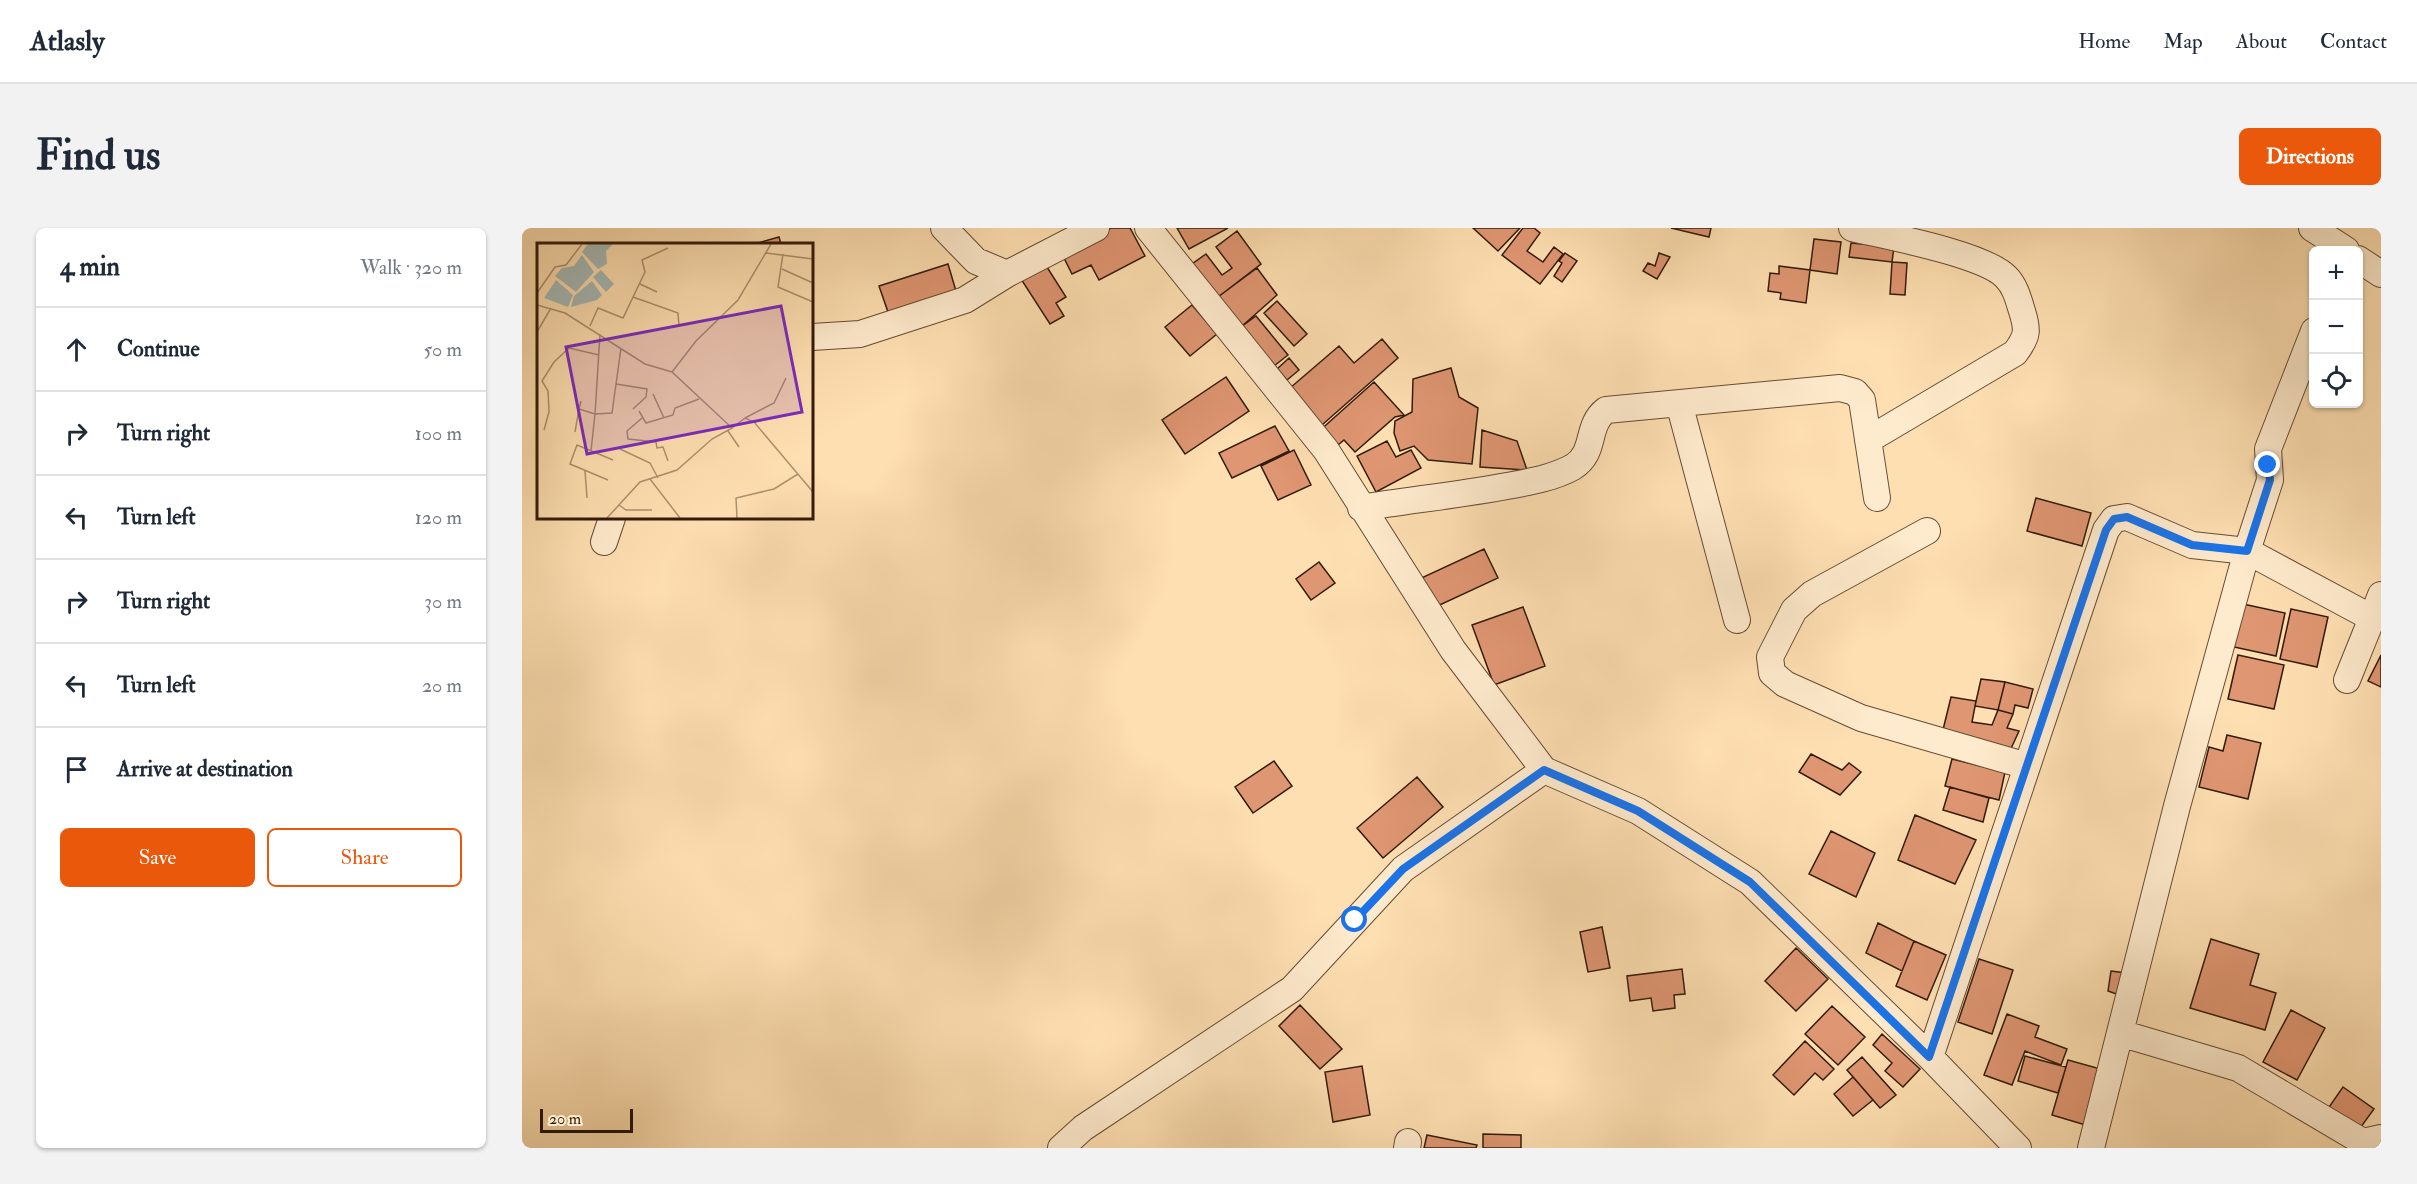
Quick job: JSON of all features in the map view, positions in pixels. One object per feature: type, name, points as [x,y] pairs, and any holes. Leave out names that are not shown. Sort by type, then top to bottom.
[{"type":"street","points":[[944,228],[976,261],[1007,274]]},
{"type":"street","points":[[813,337],[860,334],[964,300],[1007,274],[1096,228]]},
{"type":"street","points":[[1148,228],[1326,450],[1454,650],[1544,770],[1638,811],[1750,882],[1929,1057],[2018,1148]]},
{"type":"street","points":[[1852,228],[1953,253],[2004,275],[2013,285],[2027,328],[2024,342],[2015,353],[1868,440]]},
{"type":"street","points":[[2312,228],[2340,246]]},
{"type":"street","points":[[2363,262],[2381,274]]},
{"type":"street","points":[[2091,1148],[2177,806],[2247,551],[2270,480],[2268,449],[2309,341]]},
{"type":"street","points":[[1361,508],[1470,493],[1538,480],[1573,467],[1586,455],[1593,425],[1598,416],[1606,410],[1840,388],[1855,392],[1862,400],[1877,498]]},
{"type":"street","points":[[1679,403],[1737,620]]},
{"type":"street","points":[[1929,1057],[2106,530],[2114,519],[2127,517],[2192,545],[2247,551],[2376,607],[2347,680]]},
{"type":"street","points":[[604,542],[612,519]]},
{"type":"street","points":[[1927,531],[1812,594],[1794,610],[1770,657],[1772,673],[1785,684],[1861,718],[2027,766]]},
{"type":"street","points":[[1061,1148],[1083,1128],[1292,989],[1403,869],[1544,770]]},
{"type":"street","points":[[2120,1032],[2238,1068],[2363,1142],[2381,1137]]},
{"type":"building","points":[[1111,228],[1130,228],[1145,256],[1099,280],[1091,265],[1072,274],[1062,254]]},
{"type":"building","points":[[1177,228],[1228,228],[1189,249]]},
{"type":"building","points":[[1473,228],[1520,228],[1498,251]]},
{"type":"building","points":[[1523,228],[1534,228],[1540,233],[1527,251],[1543,262],[1554,247],[1563,254],[1540,284],[1502,255]]},
{"type":"building","points":[[1671,228],[1711,228],[1709,237]]},
{"type":"building","points":[[1237,231],[1261,264],[1218,297],[1192,264],[1206,254],[1222,275],[1232,268],[1216,247]]},
{"type":"building","points":[[779,237],[781,243],[758,243]]},
{"type":"building","points":[[1814,239],[1841,242],[1837,274],[1810,270]]},
{"type":"building","points":[[1851,243],[1894,247],[1892,262],[1849,257]]},
{"type":"building","points":[[1565,253],[1577,261],[1562,282],[1554,276],[1562,263],[1559,261]]},
{"type":"building","points":[[1659,253],[1670,257],[1657,279],[1643,271],[1648,263],[1655,266]]},
{"type":"building","points":[[1892,262],[1907,263],[1905,295],[1890,294]]},
{"type":"building","points":[[948,264],[956,291],[888,312],[879,286]]},
{"type":"building","points":[[1045,264],[1066,297],[1056,303],[1064,316],[1050,324],[1021,279]]},
{"type":"building","points":[[1779,266],[1810,270],[1806,303],[1780,299],[1781,293],[1768,291],[1770,273],[1779,274]]},
{"type":"building","points":[[1257,268],[1277,295],[1241,327],[1218,297]]},
{"type":"building","points":[[1277,301],[1307,334],[1294,346],[1264,313]]},
{"type":"building","points":[[1192,305],[1217,334],[1190,356],[1165,327]]},
{"type":"building","points":[[1256,316],[1288,355],[1274,366],[1241,327]]},
{"type":"building","points":[[1382,339],[1398,358],[1322,425],[1290,388],[1339,346],[1354,363]]},
{"type":"building","points":[[1289,358],[1299,370],[1287,380],[1277,369]]},
{"type":"building","points":[[1451,368],[1459,397],[1478,408],[1472,464],[1428,460],[1414,446],[1400,451],[1394,433],[1395,421],[1412,412],[1413,379]]},
{"type":"building","points":[[1226,377],[1249,411],[1185,454],[1162,420]]},
{"type":"building","points":[[1374,382],[1404,415],[1395,417],[1355,452],[1344,440],[1332,450],[1317,433]]},
{"type":"building","points":[[1275,426],[1289,451],[1232,478],[1219,453]]},
{"type":"building","points":[[1482,430],[1517,441],[1527,470],[1480,467]]},
{"type":"building","points":[[1387,441],[1396,457],[1411,450],[1421,468],[1376,492],[1357,456]]},
{"type":"building","points":[[1294,450],[1311,485],[1278,500],[1261,466]]},
{"type":"building","points":[[2036,498],[2091,513],[2082,546],[2027,531]]},
{"type":"building","points":[[1484,549],[1498,578],[1431,609],[1417,580]]},
{"type":"building","points":[[1319,562],[1335,583],[1311,600],[1296,579]]},
{"type":"building","points":[[2243,604],[2285,613],[2276,656],[2234,647]]},
{"type":"building","points":[[1523,607],[1545,666],[1494,685],[1472,625]]},
{"type":"building","points":[[2291,609],[2328,617],[2317,667],[2280,659]]},
{"type":"building","points":[[2238,655],[2284,665],[2274,709],[2228,699]]},
{"type":"building","points":[[2381,655],[2381,687],[2368,681]]},
{"type":"building","points":[[1981,679],[2005,682],[1998,710],[1975,706]]},
{"type":"building","points":[[2005,682],[2033,689],[2028,708],[2015,705],[2013,714],[1998,710]]},
{"type":"building","points":[[1951,697],[1976,701],[1972,722],[1992,725],[1998,710],[2013,714],[2007,728],[2019,731],[2009,753],[1941,738]]},
{"type":"building","points":[[2227,735],[2261,743],[2248,799],[2199,787],[2209,747],[2223,751]]},
{"type":"building","points":[[1811,754],[1842,770],[1849,763],[1861,772],[1840,795],[1799,772]]},
{"type":"building","points":[[1952,759],[2005,772],[1999,800],[1945,786]]},
{"type":"building","points":[[1274,761],[1292,786],[1253,813],[1235,787]]},
{"type":"building","points":[[1417,777],[1443,807],[1383,858],[1357,828]]},
{"type":"building","points":[[1950,787],[1989,798],[1983,822],[1943,810]]},
{"type":"building","points":[[1915,815],[1976,840],[1955,884],[1898,860]]},
{"type":"building","points":[[1831,831],[1875,853],[1856,897],[1809,874]]},
{"type":"building","points":[[1878,923],[1914,941],[1902,971],[1866,953]]},
{"type":"building","points":[[1602,927],[1610,968],[1588,972],[1580,932]]},
{"type":"building","points":[[2211,939],[2259,954],[2250,985],[2276,993],[2265,1030],[2190,1008]]},
{"type":"building","points":[[1914,941],[1946,955],[1927,1000],[1896,986]]},
{"type":"building","points":[[1796,948],[1828,979],[1796,1011],[1765,981]]},
{"type":"building","points":[[1979,959],[2013,970],[1992,1034],[1958,1022]]},
{"type":"building","points":[[1682,969],[1685,994],[1674,995],[1675,1008],[1653,1011],[1651,998],[1630,1001],[1627,976]]},
{"type":"building","points":[[2111,971],[2126,973],[2122,996],[2108,991]]},
{"type":"building","points":[[1300,1005],[1342,1049],[1320,1069],[1279,1026]]},
{"type":"building","points":[[1832,1006],[1865,1037],[1838,1065],[1805,1034]]},
{"type":"building","points":[[2291,1010],[2325,1028],[2297,1080],[2263,1062]]},
{"type":"building","points":[[2007,1014],[2039,1026],[2035,1037],[2067,1049],[2061,1065],[2025,1051],[2012,1085],[1984,1075]]},
{"type":"building","points":[[1882,1034],[1920,1069],[1903,1087],[1885,1071],[1892,1063],[1873,1045]]},
{"type":"building","points":[[1805,1041],[1834,1069],[1823,1080],[1815,1073],[1794,1095],[1773,1075]]},
{"type":"building","points":[[2025,1056],[2066,1067],[2058,1093],[2018,1081]]},
{"type":"building","points":[[1862,1057],[1896,1095],[1880,1108],[1847,1070]]},
{"type":"building","points":[[2068,1060],[2104,1070],[2089,1126],[2052,1115]]},
{"type":"building","points":[[1362,1066],[1370,1115],[1333,1122],[1325,1072]]},
{"type":"building","points":[[1853,1077],[1873,1100],[1853,1116],[1834,1094]]},
{"type":"building","points":[[2343,1087],[2374,1109],[2358,1131],[2327,1110]]},
{"type":"building","points":[[1483,1134],[1521,1135],[1521,1148],[1483,1148]]},
{"type":"building","points":[[1427,1135],[1477,1145],[1476,1148],[1424,1148]]},
{"type":"route","points":[[1355,920],[1403,869],[1544,770],[1638,811],[1750,882],[1929,1057],[2106,530],[2114,519],[2127,517],[2192,545],[2220,550],[2247,551],[2270,480],[2268,465]]}]
